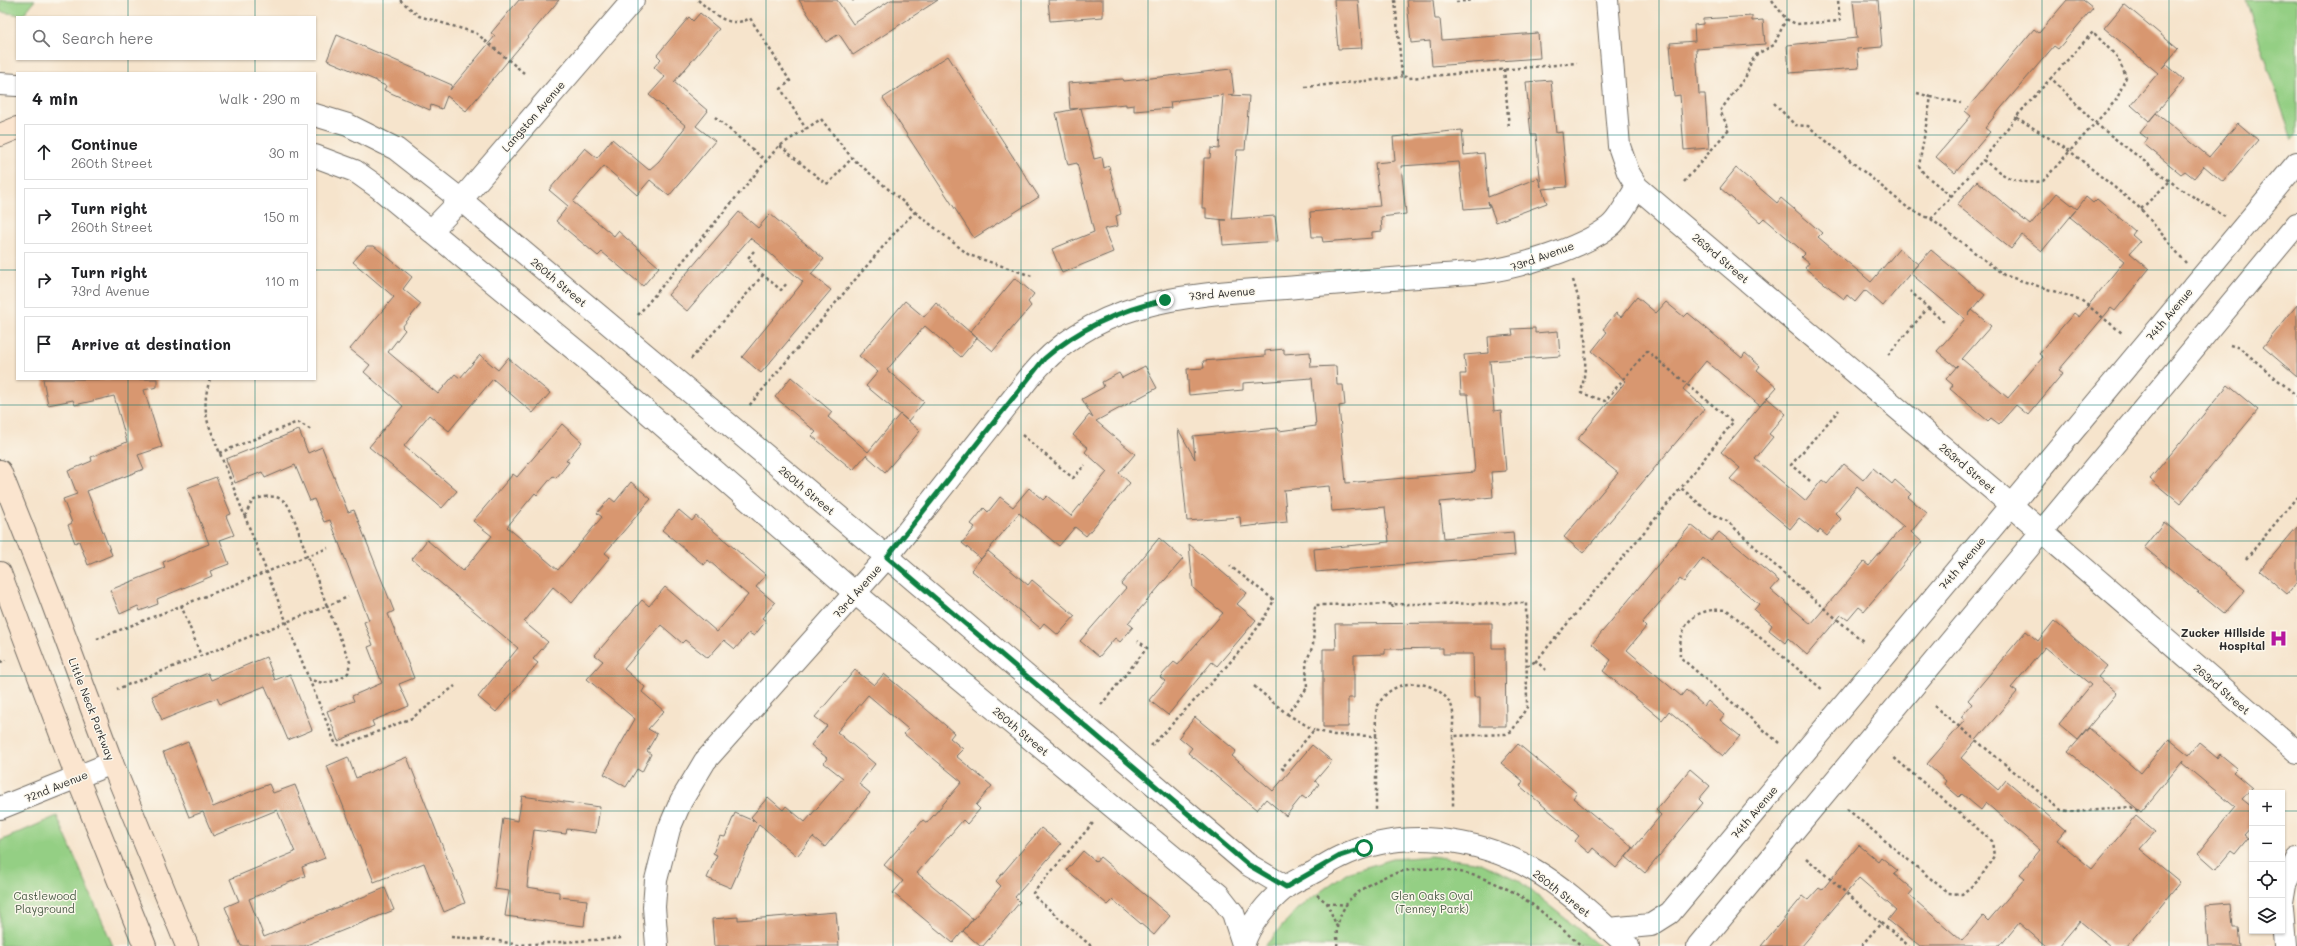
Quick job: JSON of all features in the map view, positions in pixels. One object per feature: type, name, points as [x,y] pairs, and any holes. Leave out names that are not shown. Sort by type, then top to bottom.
[{"type":"main road","points":[[0,135],[16,128]]},
{"type":"main road","name":"Little Neck Parkway","points":[[0,471],[49,594],[112,763],[187,946]]},
{"type":"main road","points":[[0,573],[77,777],[145,946]]},
{"type":"street","name":"Langston Avenue","points":[[431,231],[461,200],[632,0]]},
{"type":"street","points":[[1607,0],[1619,146],[1628,172],[1637,187]]},
{"type":"street","points":[[0,84],[16,85]]},
{"type":"street","name":"260th Street","points":[[316,115],[348,125],[396,149],[461,200],[887,557],[1247,864],[1293,883]]},
{"type":"street","points":[[0,128],[16,128]]},
{"type":"street","name":"260th Street","points":[[316,156],[355,171],[431,231],[591,363],[855,593],[1219,895],[1233,913],[1243,945]]},
{"type":"street","name":"74th Avenue","points":[[1608,929],[1651,925],[1670,913],[2242,226],[2297,163]]},
{"type":"street","name":"263rd Street","points":[[1637,187],[2011,505],[2297,752]]},
{"type":"street","name":"73rd Avenue","points":[[657,946],[654,907],[656,880],[669,829],[681,801],[705,761],[887,557],[1044,359],[1077,334],[1099,322],[1126,311],[1177,297],[1483,272],[1512,267],[1555,253],[1610,226],[1637,187]]},
{"type":"street","points":[[1698,946],[2297,224]]},
{"type":"street","name":"72nd Avenue","points":[[0,808],[112,763]]},
{"type":"street","name":"260th Street","points":[[1243,945],[1266,907],[1293,883],[1340,856],[1364,848],[1406,840],[1438,839],[1470,844],[1497,852],[1535,870],[1628,946]]},
{"type":"street","points":[[2283,898],[2285,884],[2297,859]]},
{"type":"street","points":[[2284,934],[2285,946]]},
{"type":"path","points":[[400,0],[419,16],[476,33],[524,73]]},
{"type":"path","points":[[698,0],[715,15],[728,22],[744,22],[750,18],[790,81],[789,84],[780,88],[806,129]]},
{"type":"path","points":[[1395,0],[1402,76]]},
{"type":"path","points":[[1456,2],[1474,0]]},
{"type":"path","points":[[1772,0],[1786,19],[1796,24],[1840,21],[1838,0]]},
{"type":"path","points":[[1684,182],[1729,129],[1720,111],[1746,76],[1750,62],[1757,54],[1774,45],[1786,19]]},
{"type":"path","points":[[1931,219],[1983,160],[2016,117],[2093,32],[2118,58],[2126,77],[2117,99],[2071,152],[2043,181],[2025,184],[2004,176],[1983,160]]},
{"type":"path","points":[[1305,87],[1402,76],[1409,78],[1577,64]]},
{"type":"path","points":[[1504,69],[1509,128]]},
{"type":"path","points":[[2051,78],[2096,124],[2170,181],[2242,226]]},
{"type":"path","points":[[1917,93],[1961,103]]},
{"type":"path","points":[[1931,97],[1919,166],[1924,174],[1951,196]]},
{"type":"path","points":[[1774,103],[1795,125],[1808,126],[1908,208],[1931,219],[2004,276],[2081,300],[2122,333]]},
{"type":"path","points":[[715,117],[766,161]]},
{"type":"path","points":[[2016,117],[2071,152],[2142,209],[2198,279]]},
{"type":"path","points":[[638,315],[780,146],[821,119],[852,158],[915,212],[969,255],[1032,276]]},
{"type":"path","points":[[780,146],[826,184],[830,182],[852,158]]},
{"type":"path","points":[[2142,209],[2170,181]]},
{"type":"path","points":[[748,407],[897,230],[915,212]]},
{"type":"path","points":[[754,251],[748,258],[763,276],[781,290],[788,282]]},
{"type":"path","points":[[691,359],[763,276]]},
{"type":"path","points":[[1527,666],[1536,661],[1681,488],[1734,422],[1647,351],[1605,401],[1582,393],[1587,369],[1585,335],[1573,280]]},
{"type":"path","points":[[1910,291],[1944,322]]},
{"type":"path","points":[[1888,355],[1928,308]]},
{"type":"path","points":[[2230,345],[2240,348],[2297,396]]},
{"type":"path","points":[[210,380],[206,392],[204,408],[219,453],[336,745],[344,745],[412,718],[455,686]]},
{"type":"path","points":[[1810,481],[1791,466],[1839,410]]},
{"type":"path","points":[[219,453],[295,422],[300,423],[313,431]]},
{"type":"path","points":[[1022,436],[1073,478],[1085,466]]},
{"type":"path","points":[[1681,488],[1708,511],[1727,521],[1864,642]]},
{"type":"path","points":[[244,516],[252,501],[268,496],[278,498],[287,504],[350,662],[348,673],[336,681],[320,684],[309,679]]},
{"type":"path","points":[[2246,559],[2297,498]]},
{"type":"path","points":[[97,639],[328,548]]},
{"type":"path","points":[[1151,746],[1208,687],[1252,635],[1262,623],[1274,600],[1230,566]]},
{"type":"path","points":[[117,689],[348,597]]},
{"type":"path","points":[[1287,714],[1308,684],[1306,663],[1313,645],[1315,605],[1526,603],[1527,707],[1512,731],[1496,735],[1453,736]]},
{"type":"path","points":[[1392,604],[1392,611]]},
{"type":"path","points":[[181,605],[201,656]]},
{"type":"path","points":[[1779,743],[1680,657],[1681,636],[1687,622],[1698,614],[1713,609],[1727,610],[1823,690]]},
{"type":"path","points":[[1101,705],[1147,648],[1138,641]]},
{"type":"path","points":[[0,662],[6,660]]},
{"type":"path","points":[[1536,661],[1546,670]]},
{"type":"path","points":[[1376,810],[1377,709],[1382,698],[1406,684],[1417,683],[1430,686],[1442,694],[1452,706],[1454,807]]},
{"type":"path","points":[[1254,686],[1287,714],[1314,730],[1334,735],[1376,736]]},
{"type":"path","points":[[1934,706],[2061,810],[2075,812],[2130,807],[2138,811]]},
{"type":"path","points":[[1284,770],[1282,768],[1314,730]]},
{"type":"path","points":[[1847,809],[1948,893],[1962,894],[1978,880],[1994,856],[1992,841],[1892,756]]},
{"type":"path","points":[[1091,946],[1034,896],[1033,893],[1093,823]]},
{"type":"path","points":[[1806,858],[1909,946]]},
{"type":"path","points":[[1337,928],[1346,905],[1353,896],[1379,878],[1399,872],[1428,868],[1456,870],[1484,878],[1518,895],[1582,946]]},
{"type":"path","points":[[1293,883],[1327,903],[1346,905]]},
{"type":"path","points":[[1327,903],[1336,922],[1337,946]]},
{"type":"path","points":[[1861,946],[1881,923]]},
{"type":"path","points":[[451,937],[494,940],[518,945],[623,938]]},
{"type":"green space","points":[[0,0],[35,0],[23,15],[0,12]]},
{"type":"green space","points":[[2246,0],[2297,0],[2297,134],[2292,140]]},
{"type":"green space","name":"Castlewood Playground","points":[[57,816],[113,946],[0,946],[0,841]]},
{"type":"green space","name":"Glen Oaks Oval (Tenney Park)","points":[[1431,856],[1481,863],[1518,880],[1599,946],[1265,946],[1297,909],[1346,873],[1393,859]]},
{"type":"building","points":[[519,0],[559,0],[466,111],[447,96],[442,109],[431,105],[430,110],[384,90],[386,86],[377,81],[327,60],[337,35],[452,85],[450,90],[495,36],[491,33]]},
{"type":"building","points":[[799,0],[837,0],[853,24],[891,0],[938,0],[853,55],[839,34],[826,42]]},
{"type":"building","points":[[1048,0],[1103,0],[1103,17],[1050,21]]},
{"type":"building","points":[[1334,0],[1358,0],[1362,48],[1338,49]]},
{"type":"building","points":[[1407,0],[1433,0],[1435,19],[1440,19],[1442,40],[1538,33],[1540,58],[1432,66],[1430,41],[1411,43]]},
{"type":"building","points":[[1853,0],[1878,0],[1882,47],[1857,49],[1859,68],[1789,73],[1787,45],[1857,38]]},
{"type":"building","points":[[2067,0],[2083,0],[2093,8],[2058,49],[2054,46],[2002,107],[1985,128],[1990,132],[1955,173],[1936,157],[1971,116],[1965,111],[2034,29],[2039,33]]},
{"type":"building","points":[[2124,4],[2178,49],[2162,68],[2166,64],[2184,80],[2149,121],[2131,105],[2158,73],[2104,28]]},
{"type":"building","points":[[700,13],[719,29],[674,82],[708,111],[696,126],[715,141],[669,196],[650,180],[637,195],[604,166],[573,202],[614,236],[618,231],[659,267],[643,286],[602,252],[598,256],[556,221],[568,206],[549,190],[585,148],[597,158],[612,139],[649,170],[659,161],[686,126],[649,95],[665,77],[654,67],[661,59],[657,55],[689,17],[693,21]]},
{"type":"building","points":[[1752,16],[1752,21],[1763,20],[1765,44],[1696,49],[1699,94],[1705,94],[1709,148],[1684,150],[1680,95],[1674,96],[1670,43],[1695,41],[1694,25],[1703,24],[1703,19]]},
{"type":"building","points":[[948,56],[1039,197],[974,238],[883,98]]},
{"type":"building","points":[[1231,69],[1234,94],[1228,95],[1249,96],[1245,150],[1237,150],[1231,219],[1275,216],[1278,241],[1223,245],[1221,220],[1226,220],[1206,218],[1206,208],[1202,208],[1204,158],[1210,158],[1211,148],[1219,149],[1223,95],[1170,102],[1171,108],[1134,111],[1134,105],[1126,106],[1126,104],[1070,109],[1068,83],[1123,79],[1124,81]]},
{"type":"building","points":[[1551,80],[1556,133],[1562,132],[1567,187],[1542,189],[1547,203],[1496,222],[1488,201],[1489,207],[1464,209],[1459,162],[1401,166],[1406,214],[1381,217],[1382,231],[1372,232],[1372,238],[1323,242],[1322,237],[1312,237],[1310,212],[1380,206],[1375,163],[1395,161],[1393,137],[1462,130],[1464,155],[1484,153],[1488,197],[1538,178],[1541,187],[1536,135],[1531,135],[1526,82]]},
{"type":"building","points":[[1081,108],[1094,159],[1102,157],[1104,168],[1109,166],[1121,214],[1116,216],[1118,226],[1104,229],[1113,252],[1062,273],[1052,249],[1094,232],[1077,163],[1068,165],[1056,113]]},
{"type":"building","points":[[2156,113],[2209,157],[2238,123],[2258,140],[2223,182],[2204,166],[2194,178],[2185,171],[2181,174],[2144,144],[2148,139],[2140,133]]},
{"type":"building","points":[[1736,168],[1777,203],[1781,198],[1822,233],[1818,237],[1871,282],[1899,249],[1918,264],[1883,306],[1865,290],[1855,302],[1847,295],[1844,299],[1805,268],[1809,263],[1801,257],[1805,253],[1764,218],[1760,222],[1720,188]]},
{"type":"building","points":[[1977,181],[2030,225],[2057,193],[2077,209],[2086,197],[2093,203],[2097,199],[2135,231],[2132,235],[2140,242],[2130,253],[2149,269],[2115,311],[2111,308],[2059,370],[2063,373],[2028,415],[2016,405],[1999,424],[1991,418],[1988,421],[1950,389],[1953,385],[1946,379],[1958,365],[1956,367],[1937,351],[1965,319],[1910,273],[1931,250],[1985,295],[1972,310],[1991,326],[1962,359],[2008,398],[2043,357],[2039,354],[2074,313],[2079,317],[2124,261],[2070,217],[2042,251],[2022,235],[2011,249],[1957,205]]},
{"type":"building","points":[[739,212],[758,228],[770,214],[824,259],[811,274],[831,290],[761,373],[742,357],[803,282],[766,250],[750,238],[687,311],[668,295]]},
{"type":"building","points":[[367,246],[374,246],[412,277],[403,289],[421,304],[402,327],[405,330],[388,352],[438,394],[455,374],[460,378],[480,355],[498,370],[508,358],[550,393],[533,413],[493,379],[449,431],[429,415],[404,446],[457,491],[442,508],[369,447],[403,406],[364,372],[370,365],[350,349],[394,297],[353,262]]},
{"type":"building","points":[[1015,278],[1034,294],[1028,302],[1031,306],[993,351],[970,332]]},
{"type":"building","points":[[1637,297],[1656,313],[1666,302],[1684,317],[1688,313],[1742,358],[1745,353],[1760,366],[1757,370],[1777,387],[1760,406],[1706,361],[1683,389],[1705,408],[1583,553],[1564,537],[1618,473],[1577,440],[1626,381],[1592,351],[1607,332],[1603,329],[1616,313],[1621,317]]},
{"type":"building","points":[[905,301],[924,317],[936,303],[977,338],[961,357],[925,326],[896,359],[887,370],[924,402],[908,421],[866,386],[878,372],[859,356]]},
{"type":"building","points":[[2297,305],[2297,376],[2263,347]]},
{"type":"building","points":[[1535,328],[1535,333],[1558,331],[1560,356],[1490,361],[1494,411],[1501,410],[1506,471],[1491,472],[1493,497],[1440,502],[1444,538],[1513,532],[1515,555],[1316,572],[1314,549],[1389,542],[1385,507],[1332,511],[1329,486],[1284,490],[1287,522],[1241,527],[1240,517],[1187,521],[1178,429],[1195,459],[1193,436],[1278,428],[1279,431],[1316,426],[1312,378],[1243,383],[1243,390],[1189,395],[1187,369],[1204,368],[1203,361],[1265,356],[1265,351],[1284,349],[1284,354],[1310,352],[1311,367],[1336,366],[1337,385],[1343,385],[1345,405],[1339,406],[1346,483],[1475,472],[1468,394],[1461,394],[1460,374],[1466,374],[1464,355],[1489,353],[1488,337],[1513,335],[1512,329]]},
{"type":"building","points":[[1145,366],[1157,388],[1096,421],[1135,454],[1119,473],[1130,483],[1086,536],[1075,527],[1059,546],[1019,513],[981,559],[962,543],[975,527],[971,524],[984,508],[988,512],[1000,497],[1013,507],[1029,488],[1043,500],[1047,496],[1071,516],[1107,472],[1085,452],[1088,448],[1073,435],[1089,415],[1093,418],[1082,399],[1104,387],[1102,382],[1119,373],[1122,378]]},
{"type":"building","points":[[791,377],[832,412],[828,417],[868,452],[900,414],[920,431],[885,472],[866,455],[853,470],[812,436],[816,432],[775,397]]},
{"type":"building","points":[[43,380],[157,380],[157,387],[144,390],[162,447],[138,455],[144,469],[87,491],[112,555],[88,565],[79,541],[75,543],[68,525],[72,523],[63,499],[77,494],[68,471],[92,461],[91,457],[127,442],[114,396],[75,405],[73,400],[48,405]]},
{"type":"building","points":[[2228,385],[2258,410],[2180,504],[2150,479]]},
{"type":"building","points":[[1767,398],[1786,414],[1769,434],[1773,437],[1755,459],[1805,501],[1822,480],[1827,484],[1844,464],[1863,480],[1873,468],[1892,484],[1895,480],[1911,494],[1908,497],[1927,513],[1911,532],[1922,542],[1864,611],[1859,607],[1848,620],[1841,615],[1807,655],[1788,638],[1785,643],[1769,630],[1772,625],[1754,610],[1759,604],[1703,558],[1684,582],[1680,579],[1642,623],[1646,627],[1627,650],[1681,696],[1686,690],[1704,706],[1708,701],[1724,715],[1720,720],[1740,736],[1723,756],[1669,711],[1662,720],[1603,671],[1611,660],[1592,644],[1691,525],[1711,541],[1719,532],[1779,581],[1771,590],[1811,624],[1864,562],[1869,566],[1903,526],[1857,487],[1835,513],[1841,519],[1827,536],[1820,530],[1818,533],[1799,518],[1790,529],[1730,479],[1740,468],[1721,452]]},
{"type":"building","points":[[562,424],[582,442],[566,461],[569,462],[556,478],[553,476],[537,495],[535,493],[507,527],[558,570],[602,517],[597,513],[610,498],[615,502],[631,482],[651,499],[605,553],[610,557],[572,603],[553,587],[524,622],[548,642],[533,659],[538,663],[496,712],[478,697],[518,648],[412,559],[427,540],[463,571],[492,536],[473,521],[513,474],[517,477]]},
{"type":"building","points":[[299,430],[308,453],[322,447],[348,512],[354,510],[394,611],[388,614],[414,678],[399,684],[409,706],[372,721],[374,726],[338,741],[327,711],[354,701],[352,696],[382,683],[368,647],[373,645],[364,622],[369,620],[330,520],[324,522],[314,499],[310,501],[295,465],[265,478],[262,472],[235,483],[226,459]]},
{"type":"building","points":[[216,477],[231,514],[226,516],[234,535],[220,540],[229,564],[210,571],[212,576],[157,599],[158,604],[140,611],[138,606],[120,614],[110,590],[165,568],[163,562],[209,544],[187,488]]},
{"type":"building","points":[[679,510],[692,521],[696,516],[766,575],[756,587],[775,603],[762,618],[766,621],[754,636],[749,633],[735,649],[724,640],[708,658],[685,640],[682,643],[661,625],[624,669],[645,687],[642,692],[664,711],[648,729],[657,734],[647,751],[651,754],[642,772],[637,769],[626,787],[604,774],[635,719],[587,679],[603,661],[595,655],[642,600],[649,606],[665,587],[717,632],[748,595],[708,560],[704,565],[662,530]]},
{"type":"building","points":[[2164,522],[2245,590],[2224,614],[2144,547]]},
{"type":"building","points":[[2297,527],[2297,582],[2287,594],[2260,571]]},
{"type":"building","points":[[1159,538],[1183,559],[1128,623],[1133,627],[1120,642],[1115,638],[1099,657],[1080,641],[1126,588],[1121,584]]},
{"type":"building","points":[[1189,544],[1247,593],[1237,604],[1256,620],[1217,666],[1212,662],[1168,715],[1149,700],[1165,681],[1160,677],[1174,662],[1178,665],[1223,613],[1193,588]]},
{"type":"building","points":[[988,551],[1028,585],[1032,580],[1075,616],[1058,635],[1044,623],[1040,628],[971,570]]},
{"type":"building","points":[[2054,621],[2107,666],[2098,677],[2117,693],[2078,740],[2059,724],[2091,685],[2045,647],[2011,688],[2017,692],[1961,758],[1998,790],[2006,780],[2065,830],[2057,840],[2092,869],[2136,816],[2155,832],[2140,849],[2180,882],[2127,946],[2110,946],[2080,921],[2059,946],[2046,946],[2019,923],[2000,946],[1920,946],[1888,920],[1896,910],[1859,878],[1802,946],[1761,946],[1803,896],[1808,900],[1819,888],[1822,890],[1859,845],[1878,861],[1881,857],[1898,871],[1894,874],[1913,890],[1909,895],[1962,941],[1983,916],[1988,921],[2025,878],[2020,874],[2040,850],[1986,803],[1981,810],[1962,794],[1959,797],[1944,784],[1946,781],[1927,764],[1965,720],[1961,717],[1972,704],[1968,700],[2026,631],[2038,641]]},
{"type":"building","points":[[1492,623],[1492,648],[1505,648],[1506,726],[1480,726],[1480,697],[1474,697],[1473,654],[1443,654],[1443,648],[1385,649],[1385,654],[1354,655],[1354,698],[1348,698],[1348,727],[1323,727],[1323,649],[1336,649],[1335,624]]},
{"type":"building","points":[[266,657],[275,680],[290,674],[312,730],[288,740],[265,686],[220,704],[217,698],[162,720],[152,696],[208,673],[211,680]]},
{"type":"building","points":[[855,670],[874,685],[884,674],[945,725],[954,733],[950,738],[963,749],[956,756],[992,786],[976,805],[980,809],[967,824],[963,820],[917,873],[973,919],[953,943],[893,893],[903,881],[884,865],[923,820],[927,823],[962,782],[904,734],[908,729],[868,695],[837,732],[875,764],[859,784],[870,793],[825,847],[813,837],[797,856],[759,824],[731,888],[707,878],[717,855],[713,853],[720,836],[725,837],[735,813],[756,822],[751,817],[768,797],[783,810],[786,806],[805,822],[843,778],[824,763],[827,758],[811,745],[827,726],[815,717]]},
{"type":"building","points":[[1195,717],[1236,751],[1232,756],[1273,791],[1312,745],[1332,761],[1315,781],[1319,784],[1313,792],[1306,799],[1302,796],[1286,816],[1266,799],[1257,810],[1188,753],[1192,748],[1179,737]]},
{"type":"building","points":[[2089,728],[2141,773],[2169,739],[2189,755],[2199,743],[2217,758],[2220,754],[2237,768],[2233,772],[2252,788],[2242,799],[2249,805],[2249,829],[2244,835],[2248,838],[2235,854],[2231,851],[2216,869],[2198,853],[2235,807],[2182,763],[2183,761],[2141,812],[2068,752]]},
{"type":"building","points":[[188,742],[213,807],[269,784],[273,793],[295,785],[325,858],[302,867],[305,876],[249,899],[264,937],[385,888],[394,910],[304,946],[241,946],[225,907],[239,901],[230,879],[295,852],[277,810],[213,836],[203,812],[189,817],[163,752]]},
{"type":"building","points":[[1518,744],[1577,793],[1573,798],[1633,848],[1616,868],[1593,848],[1589,853],[1575,841],[1579,836],[1520,786],[1523,781],[1501,763]]},
{"type":"building","points":[[348,757],[356,778],[407,757],[465,903],[444,912],[424,863],[374,882],[327,766]]},
{"type":"building","points":[[1690,769],[1710,786],[1699,799],[1703,803],[1645,873],[1626,857],[1661,815],[1656,810]]},
{"type":"building","points":[[522,796],[600,807],[596,833],[567,829],[566,834],[534,830],[530,858],[527,887],[559,892],[559,897],[587,900],[584,926],[505,916],[509,891],[494,889],[503,818],[518,821]]},
{"type":"building","points":[[1041,828],[1061,844],[1015,897],[1020,902],[983,946],[980,946],[963,931],[1001,886],[996,881]]},
{"type":"building","points":[[1083,851],[1096,862],[1100,857],[1170,916],[1154,935],[1113,900],[1108,905],[1067,870]]},
{"type":"building","points":[[2231,903],[2233,928],[2238,928],[2240,946],[2208,946],[2205,905]]},
{"type":"building","points":[[836,912],[839,946],[714,946],[712,919],[738,917],[738,920]]},
{"type":"place","name":"Zucker Hillside Hospital","points":[[2278,638]]},
{"type":"route","points":[[1165,300],[1126,311],[1099,322],[1059,346],[1044,359],[887,557],[1247,864],[1286,887],[1340,856],[1364,848]]}]
